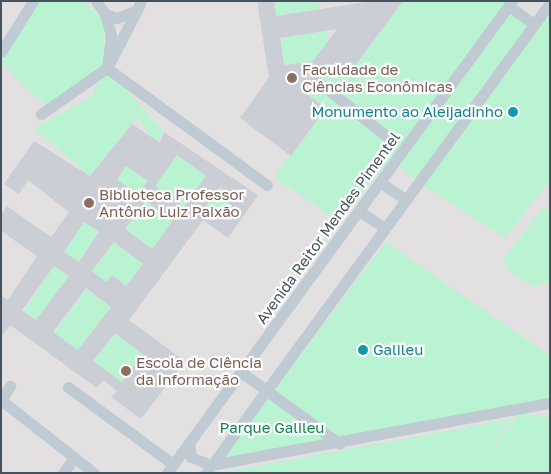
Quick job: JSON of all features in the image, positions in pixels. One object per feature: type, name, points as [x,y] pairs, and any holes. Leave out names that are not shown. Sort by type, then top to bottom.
[{"type":"street","points":[[1,52],[33,1]]},
{"type":"street","points":[[95,1],[104,14],[111,35],[107,68]]},
{"type":"street","points":[[208,469],[550,3]]},
{"type":"street","points":[[104,14],[124,18],[140,4]]},
{"type":"street","points":[[41,114],[107,68],[140,4]]},
{"type":"street","points":[[510,4],[534,24]]},
{"type":"street","name":"Avenida Reitor Mendes Pimentel","points":[[170,469],[381,183],[510,4]]},
{"type":"street","points":[[107,68],[160,110],[267,185]]},
{"type":"street","points":[[314,79],[391,140]]},
{"type":"street","points":[[381,183],[406,199]]},
{"type":"street","points":[[359,211],[385,228]]},
{"type":"street","points":[[241,372],[340,444]]},
{"type":"street","points":[[10,386],[1,400],[94,473]]},
{"type":"street","points":[[68,387],[170,469]]},
{"type":"street","points":[[189,443],[196,462],[208,469],[550,403]]},
{"type":"street","points":[[63,473],[74,458]]},
{"type":"shaded area","points":[[1,1],[550,1],[550,473],[1,473]]},
{"type":"green space","points":[[40,1],[84,1],[102,19],[105,35],[102,68],[47,107],[1,63]]},
{"type":"green space","points":[[274,1],[319,1],[320,9],[275,16]]},
{"type":"green space","points":[[403,1],[512,1],[534,24],[550,3],[550,180],[505,238],[418,182],[395,162],[406,139],[339,222],[274,177],[326,108],[304,92],[326,64],[346,78]]},
{"type":"green space","points":[[327,31],[328,41],[313,61],[284,65],[280,38]]},
{"type":"green space","points":[[107,68],[164,132],[149,149],[149,135],[137,117],[90,176],[34,128],[91,97]]},
{"type":"green space","points":[[177,155],[206,176],[184,207],[155,186]]},
{"type":"green space","points":[[126,166],[148,181],[139,195],[116,180]]},
{"type":"green space","points":[[220,187],[234,197],[217,220],[203,210]]},
{"type":"green space","points":[[146,201],[173,220],[153,249],[126,230]]},
{"type":"green space","points":[[543,208],[550,212],[550,282],[533,286],[508,271],[504,258]]},
{"type":"green space","points":[[84,222],[99,232],[79,262],[64,252]]},
{"type":"green space","points":[[386,242],[550,356],[550,399],[344,440],[272,393]]},
{"type":"green space","points":[[114,243],[143,264],[126,286],[112,275],[106,282],[92,271]]},
{"type":"green space","points":[[54,266],[69,276],[39,321],[24,311]]},
{"type":"green space","points":[[86,289],[111,307],[79,351],[54,333]]},
{"type":"green space","points":[[115,333],[143,354],[121,383],[93,362]]},
{"type":"green space","name":"Parque Galileu","points":[[266,390],[340,444],[211,465]]},
{"type":"green space","points":[[519,413],[550,417],[550,473],[219,473],[512,419],[481,467]]},
{"type":"building","name":"Faculdade de Ciências Econômicas","points":[[257,1],[274,1],[276,16],[372,1],[403,1],[346,78],[326,64],[319,73],[309,75],[310,85],[304,92],[326,108],[291,156],[240,118],[269,77]],"holes":[[[337,29],[313,61],[284,65],[280,38]]]},
{"type":"building","points":[[132,124],[160,143],[164,132],[258,195],[228,238],[203,220],[129,320],[185,361],[141,419],[111,397],[117,391],[103,380],[97,388],[10,325],[1,337],[1,295],[8,300],[37,256],[1,231],[1,215],[7,206],[51,237],[69,212],[28,180],[19,194],[4,184],[34,141],[90,176]],"holes":[[[177,155],[206,176],[184,207],[155,186]],[[126,166],[148,181],[138,194],[117,180]],[[220,187],[234,197],[217,220],[203,210]],[[146,201],[173,220],[152,249],[125,229]],[[84,222],[99,232],[79,262],[64,252]],[[114,242],[143,264],[126,286],[112,275],[106,282],[92,271]],[[54,266],[69,276],[36,320],[22,310]],[[86,288],[111,307],[78,350],[53,332]],[[115,333],[143,354],[122,382],[93,361]]]},
{"type":"place","name":"Faculdade de Ciências Econômicas","points":[[292,78]]},
{"type":"place","name":"Monumento ao Aleijadinho","points":[[513,112]]},
{"type":"place","name":"Biblioteca Professor Antônio Luiz Paixão","points":[[89,203]]},
{"type":"place","name":"Galileu","points":[[363,350]]},
{"type":"place","name":"Escola de Ciência da Informação","points":[[126,371]]}]
